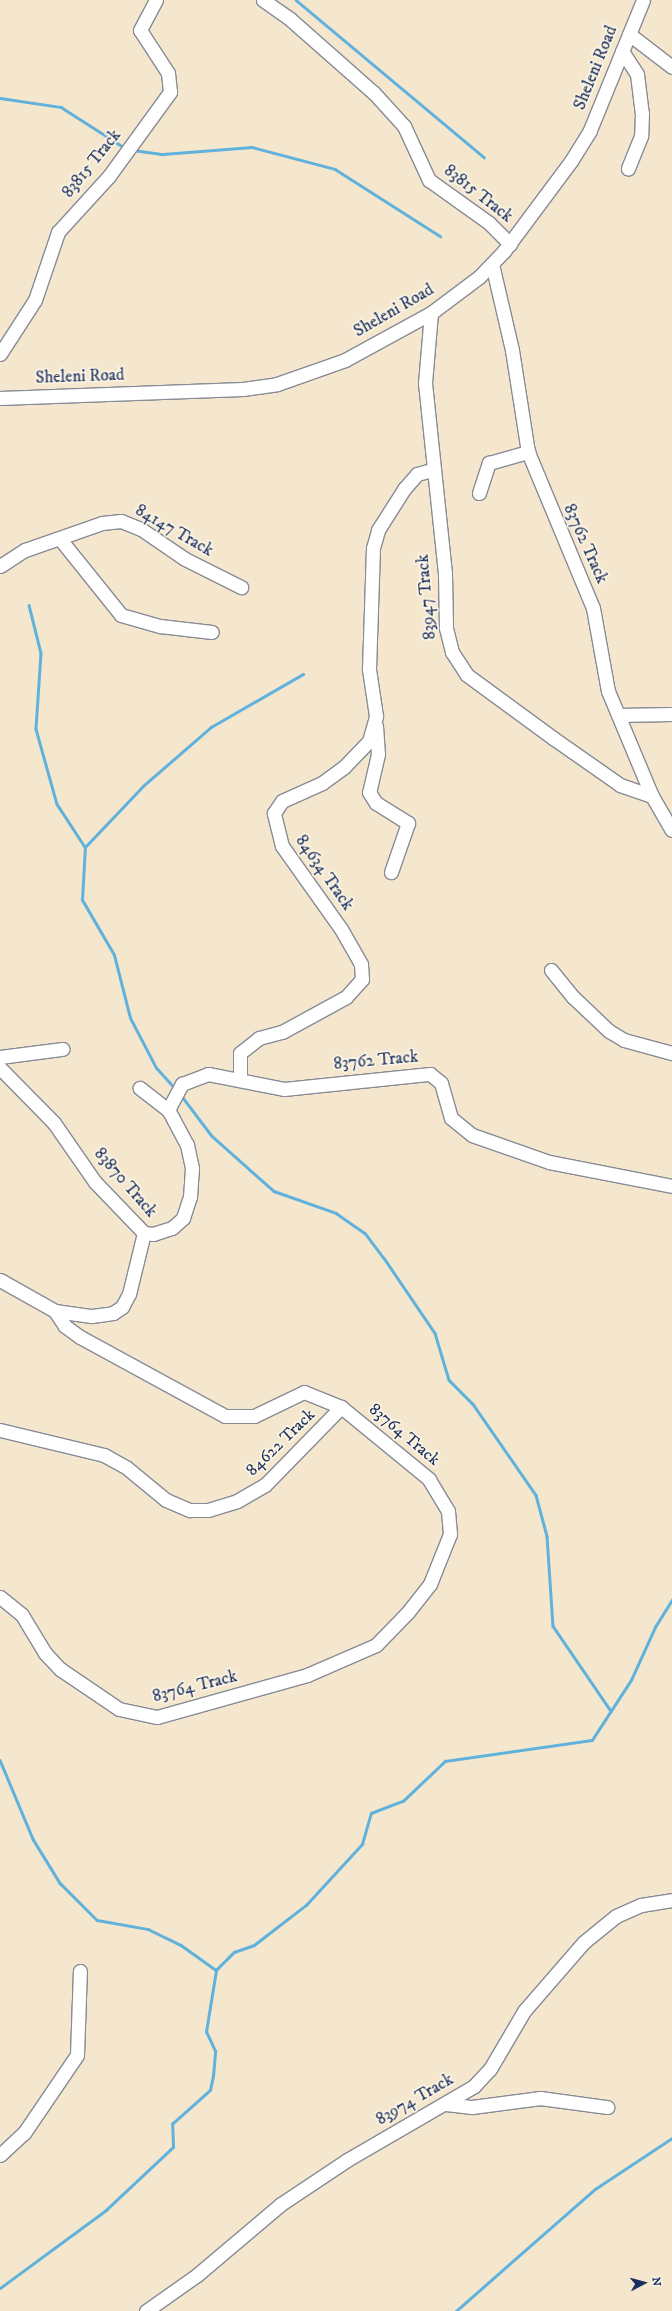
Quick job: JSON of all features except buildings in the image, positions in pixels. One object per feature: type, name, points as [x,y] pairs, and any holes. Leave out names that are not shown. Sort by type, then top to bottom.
[{"type":"street","name":"83815 Track","points":[[0,354],[35,300],[58,232],[109,176],[170,92],[168,73],[140,30],[156,0]]},
{"type":"street","name":"83815 Track","points":[[263,0],[290,19],[374,93],[404,126],[429,180],[489,223],[510,244]]},
{"type":"street","name":"Sheleni Road","points":[[0,398],[243,389],[277,384],[345,360],[431,313],[492,264],[510,244],[577,153],[622,51],[641,1]]},
{"type":"street","points":[[629,34],[672,67]]},
{"type":"street","points":[[622,51],[637,74],[642,114],[641,136],[628,168]]},
{"type":"street","name":"83762 Track","points":[[492,264],[512,350],[528,452],[589,595],[608,691],[652,796],[672,830]]},
{"type":"street","name":"83947 Track","points":[[431,313],[425,383],[432,470],[445,574],[446,628],[458,662],[467,675],[620,785],[652,796]]},
{"type":"street","points":[[478,493],[489,462],[528,452]]},
{"type":"street","name":"84634 Track","points":[[240,1080],[240,1053],[259,1038],[282,1032],[346,997],[362,979],[361,964],[341,929],[282,846],[274,813],[282,801],[322,783],[356,756],[369,741],[375,724],[369,669],[373,548],[378,530],[404,489],[417,474],[432,470]]},
{"type":"street","name":"84147 Track","points":[[0,566],[25,550],[60,539],[102,523],[121,521],[141,529],[185,559],[241,587]]},
{"type":"street","points":[[60,539],[127,619],[212,632]]},
{"type":"street","points":[[618,715],[672,714]]},
{"type":"street","points":[[375,724],[378,754],[369,792],[376,803],[408,823],[391,872]]},
{"type":"street","points":[[551,970],[573,997],[610,1031],[624,1040],[672,1054]]},
{"type":"street","points":[[0,1057],[62,1049]]},
{"type":"street","name":"83870 Track","points":[[0,1068],[54,1123],[95,1182],[144,1233],[165,1232],[183,1218],[192,1181],[191,1158],[187,1145],[168,1110]]},
{"type":"street","name":"83762 Track","points":[[168,1110],[176,1090],[192,1080],[217,1074],[284,1089],[430,1074],[441,1083],[451,1118],[472,1135],[549,1162],[672,1186]]},
{"type":"street","points":[[140,1088],[168,1110]]},
{"type":"street","points":[[0,1280],[54,1310],[92,1316],[118,1311],[129,1294],[144,1233]]},
{"type":"street","name":"83764 Track","points":[[0,1597],[22,1615],[45,1653],[60,1669],[119,1709],[150,1718],[262,1690],[364,1652],[387,1636],[430,1584],[448,1543],[451,1524],[443,1497],[422,1470],[341,1407],[304,1392],[254,1416],[225,1416],[80,1336],[65,1326],[54,1310]]},
{"type":"street","name":"84622 Track","points":[[0,1430],[109,1457],[166,1500],[190,1510],[208,1510],[237,1501],[265,1486],[341,1407]]},
{"type":"street","name":"83974 Track","points":[[146,2311],[197,2275],[281,2204],[347,2160],[446,2104],[484,2077],[524,2011],[584,1942],[616,1916],[641,1905],[672,1900]]},
{"type":"street","points":[[0,2155],[24,2134],[77,2055],[80,1971]]},
{"type":"street","points":[[446,2104],[472,2107],[540,2098],[607,2107]]},
{"type":"waterway","points":[[296,0],[484,157]]},
{"type":"waterway","points":[[0,98],[61,107],[125,148]]},
{"type":"waterway","points":[[133,150],[163,154],[252,147],[335,169],[440,236]]},
{"type":"waterway","points":[[29,605],[41,653],[36,729],[57,804],[85,847]]},
{"type":"waterway","points":[[175,1089],[156,1068],[130,1018],[114,955],[82,900],[85,847],[143,786],[211,727],[303,674]]},
{"type":"waterway","points":[[181,1095],[212,1136],[274,1191],[336,1213],[365,1233],[384,1258],[435,1333],[449,1380],[473,1404],[536,1495],[547,1536],[553,1626],[611,1711]]},
{"type":"waterway","points":[[0,2288],[106,2210],[173,2147],[172,2124],[210,2090],[215,2051],[206,2032],[216,1970],[234,1952],[254,1945],[306,1905],[362,1844],[371,1813],[403,1801],[445,1761],[592,1740],[631,1680],[655,1627],[672,1600]]},
{"type":"waterway","points":[[0,1760],[33,1839],[60,1883],[97,1920],[148,1929],[181,1945],[216,1970]]},
{"type":"waterway","points":[[456,2311],[595,2189],[672,2138]]}]
